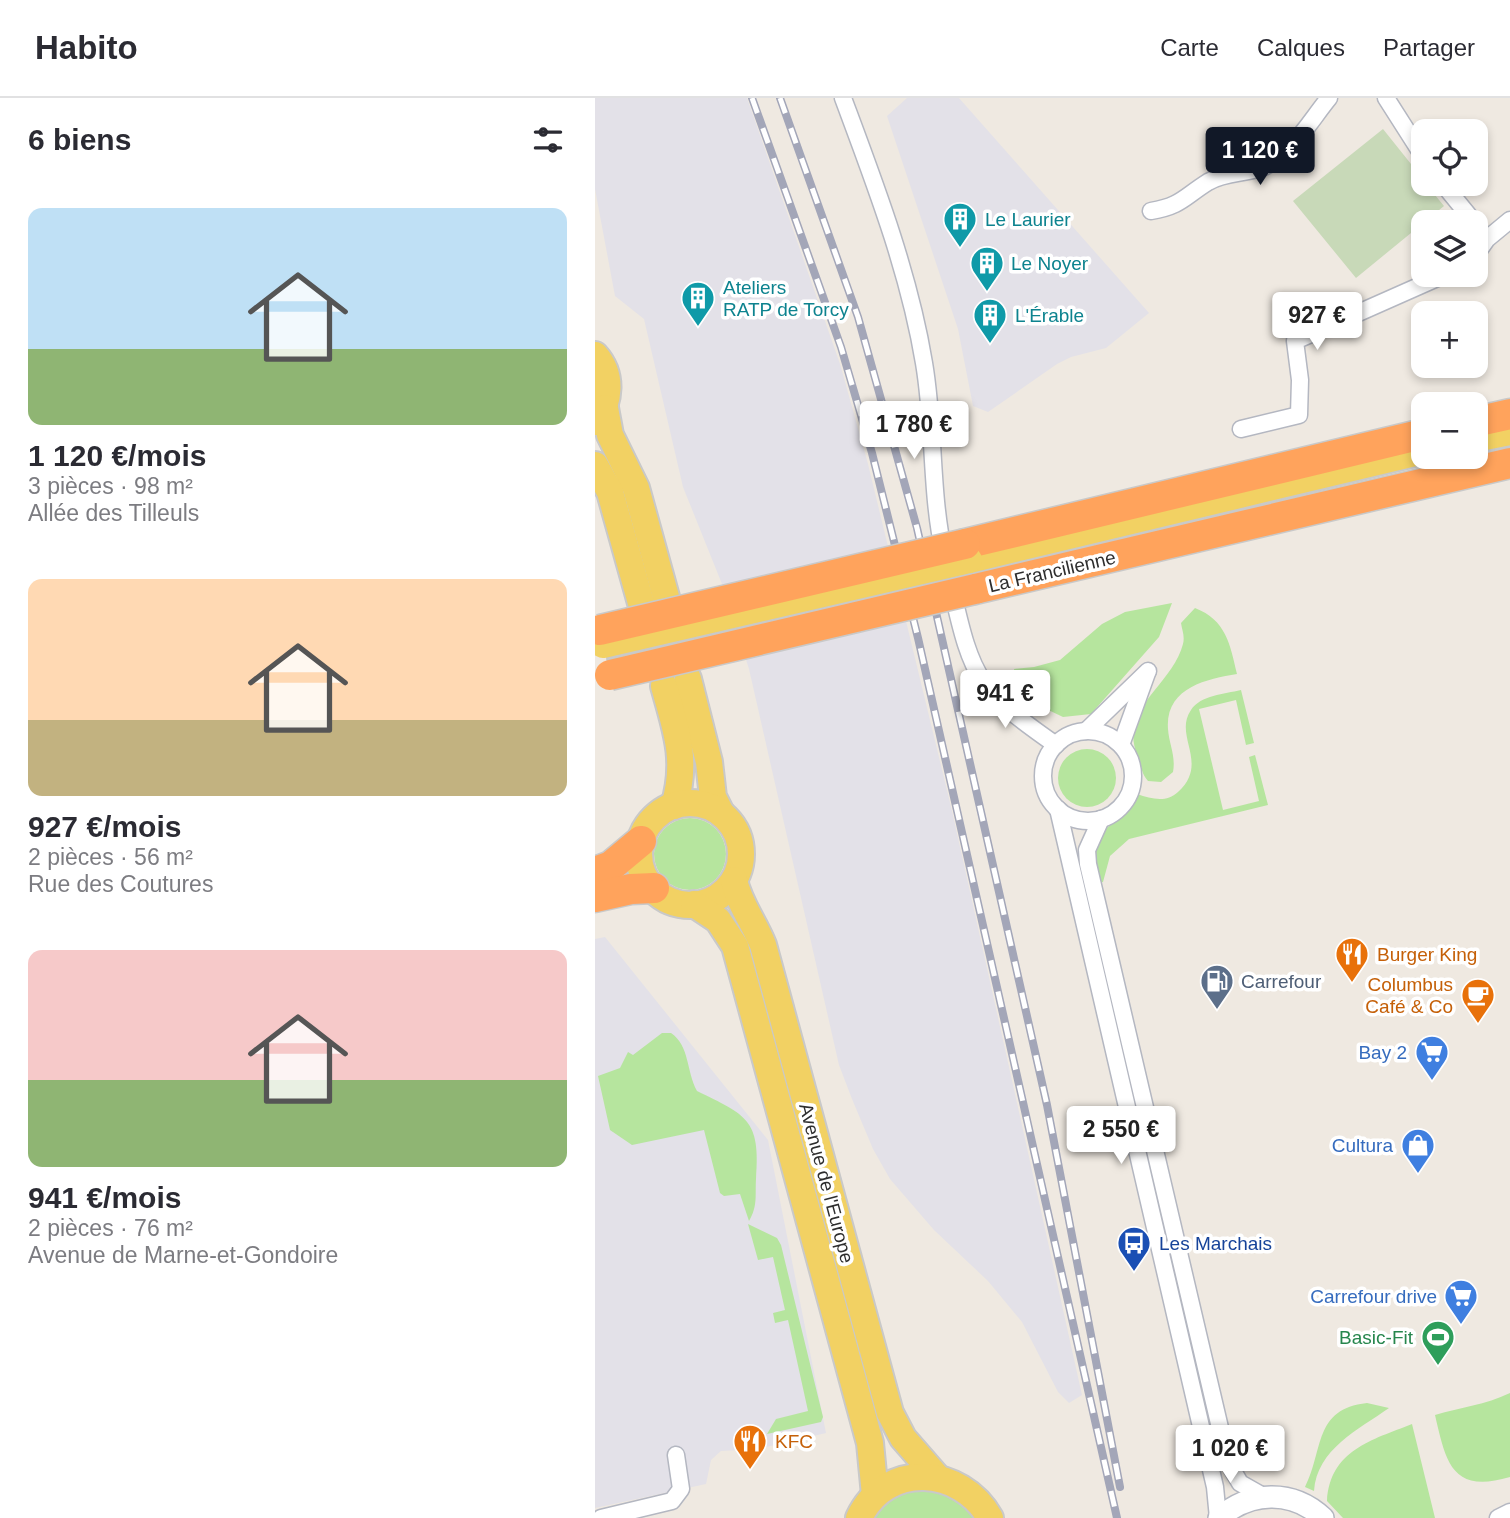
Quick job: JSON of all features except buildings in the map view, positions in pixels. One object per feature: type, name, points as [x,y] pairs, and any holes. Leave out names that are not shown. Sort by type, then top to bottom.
[{"type":"highway","points":[[1488,419],[1510,414]]},
{"type":"highway","points":[[598,638],[967,552],[1411,437]]},
{"type":"highway","name":"La Francilienne","points":[[600,678],[1510,463]]},
{"type":"highway","points":[[595,872],[611,866],[641,841]]},
{"type":"highway","points":[[595,897],[631,889],[654,888]]},
{"type":"main road","points":[[595,355],[605,371],[608,383],[600,415],[636,488],[653,600],[610,492],[595,465]]},
{"type":"main road","points":[[1488,436],[1510,432]]},
{"type":"main road","points":[[967,552],[1411,454]]},
{"type":"main road","points":[[674,806],[681,784],[676,682],[709,762],[713,797],[721,813],[732,824],[740,844],[740,867],[734,880],[717,897],[694,904]]},
{"type":"main road","points":[[654,888],[642,866],[641,841],[650,823],[674,806],[699,803],[721,813]]},
{"type":"main road","name":"Avenue de l'Europe","points":[[734,880],[739,900],[754,922],[763,945],[890,1413],[903,1438],[937,1477]]},
{"type":"main road","name":"Avenue de l'Europe","points":[[654,888],[676,902],[694,904],[718,920],[728,932],[751,998],[870,1443],[875,1495]]},
{"type":"main road","points":[[859,1518],[875,1495],[904,1479],[937,1477],[964,1488],[975,1497],[990,1518]]},
{"type":"street","points":[[843,98],[889,223],[924,360],[930,400],[935,510],[967,656],[981,683],[996,700],[1056,744]]},
{"type":"street","points":[[1151,211],[1175,207],[1209,182],[1229,173],[1260,168],[1282,156],[1329,98]]},
{"type":"street","points":[[1386,98],[1411,137]]},
{"type":"street","points":[[1453,196],[1464,210]]},
{"type":"street","points":[[1488,238],[1510,220]]},
{"type":"street","points":[[1241,429],[1299,415],[1300,380],[1295,341],[1377,308],[1420,287]]},
{"type":"street","points":[[1086,731],[1147,671],[1121,745]]},
{"type":"street","points":[[1086,731],[1099,732],[1121,745],[1133,769],[1132,783],[1122,806],[1101,819],[1078,819],[1058,809],[1049,798],[1044,777],[1048,756],[1056,744],[1065,737],[1086,731]]},
{"type":"street","points":[[1058,809],[1215,1487],[1219,1518],[1239,1504],[1263,1496]]},
{"type":"street","points":[[1101,819],[1087,850],[1088,864],[1228,1462],[1240,1483],[1263,1496],[1298,1501],[1322,1518]]},
{"type":"street","points":[[601,1518],[671,1501],[681,1489],[676,1455]]},
{"type":"street","points":[[1498,1518],[1510,1512]]},
{"type":"shaded area","points":[[595,98],[747,98],[840,364],[868,464],[952,811],[1082,1395],[1069,1403],[1058,1392],[1022,1322],[988,1281],[934,1230],[890,1179],[873,1149],[839,1065],[749,669],[722,584],[683,487],[644,319],[615,296],[595,189]]},
{"type":"shaded area","points":[[907,98],[959,98],[1149,313],[1106,348],[1071,357],[1057,364],[988,412],[973,406],[958,329],[887,116]]},
{"type":"shaded area","points":[[605,937],[768,1140],[826,1433],[758,1449],[721,1451],[711,1460],[706,1484],[595,1508],[595,939]]},
{"type":"green space","points":[[1383,129],[1411,164],[1411,196],[1436,196],[1444,206],[1439,210],[1411,210],[1411,233],[1356,278],[1293,201]]},
{"type":"green space","points":[[1172,603],[1159,637],[1091,714],[1063,717],[1019,696],[1014,669],[1060,660],[1102,624],[1125,612]]},
{"type":"green space","points":[[1195,608],[1214,619],[1220,626],[1229,643],[1237,674],[1201,683],[1180,695],[1169,715],[1173,772],[1161,782],[1148,781],[1133,740],[1135,725],[1140,711],[1177,659],[1184,641],[1181,623]]},
{"type":"green space","points":[[1241,690],[1254,743],[1246,745],[1236,700],[1199,709],[1223,810],[1259,801],[1249,757],[1255,755],[1268,805],[1129,839],[1110,856],[1103,882],[1100,883],[1096,861],[1097,846],[1105,830],[1129,808],[1137,794],[1169,798],[1187,781],[1191,760],[1186,730],[1191,710],[1207,698]]},
{"type":"green space","points":[[1087,749],[1103,754],[1111,762],[1116,778],[1111,794],[1103,802],[1087,807],[1071,802],[1063,794],[1058,778],[1063,762],[1071,754]]},
{"type":"green space","points":[[690,818],[710,824],[720,834],[726,854],[720,874],[710,884],[690,890],[670,884],[660,874],[654,854],[660,834],[670,824]]},
{"type":"green space","points":[[662,1033],[671,1033],[682,1045],[697,1091],[739,1114],[747,1121],[752,1131],[757,1159],[756,1195],[749,1221],[740,1194],[724,1196],[720,1193],[704,1130],[632,1145],[610,1130],[598,1076],[620,1068],[628,1052],[633,1055]]},
{"type":"green space","points":[[748,1224],[777,1238],[781,1245],[823,1417],[821,1422],[767,1434],[776,1419],[808,1411],[788,1320],[775,1323],[773,1313],[785,1310],[773,1257],[758,1260]]},
{"type":"green space","points":[[1510,1393],[1510,1477],[1491,1481],[1464,1478],[1448,1460],[1435,1415]]},
{"type":"green space","points":[[1367,1403],[1389,1408],[1352,1433],[1331,1452],[1317,1476],[1314,1491],[1305,1487],[1329,1422],[1337,1413]]},
{"type":"green space","points":[[1412,1424],[1435,1518],[1343,1518],[1327,1501],[1336,1470],[1356,1449]]},
{"type":"green space","points":[[936,1489],[963,1503],[975,1518],[871,1518],[884,1503],[899,1495]]},
{"type":"railway","points":[[752,98],[841,347],[872,453],[918,638],[1117,1518]]},
{"type":"railway","points":[[780,98],[858,317],[917,528],[1047,1105],[1120,1487]]},
{"type":"place","name":"Le Laurier","points":[[960,249]]},
{"type":"place","name":"Le Noyer","points":[[987,293]]},
{"type":"place","name":"Ateliers RATP de Torcy","points":[[698,328]]},
{"type":"place","name":"L'Érable","points":[[990,345]]},
{"type":"place","name":"Burger King","points":[[1352,984]]},
{"type":"place","name":"Carrefour","points":[[1217,1011]]},
{"type":"place","name":"Columbus Café & Co","points":[[1478,1025]]},
{"type":"place","name":"Bay 2","points":[[1432,1082]]},
{"type":"place","name":"Cultura","points":[[1418,1175]]},
{"type":"place","name":"Les Marchais","points":[[1134,1273]]},
{"type":"place","name":"Carrefour drive","points":[[1461,1326]]},
{"type":"place","name":"Basic-Fit","points":[[1438,1367]]},
{"type":"place","name":"KFC","points":[[750,1471]]}]
